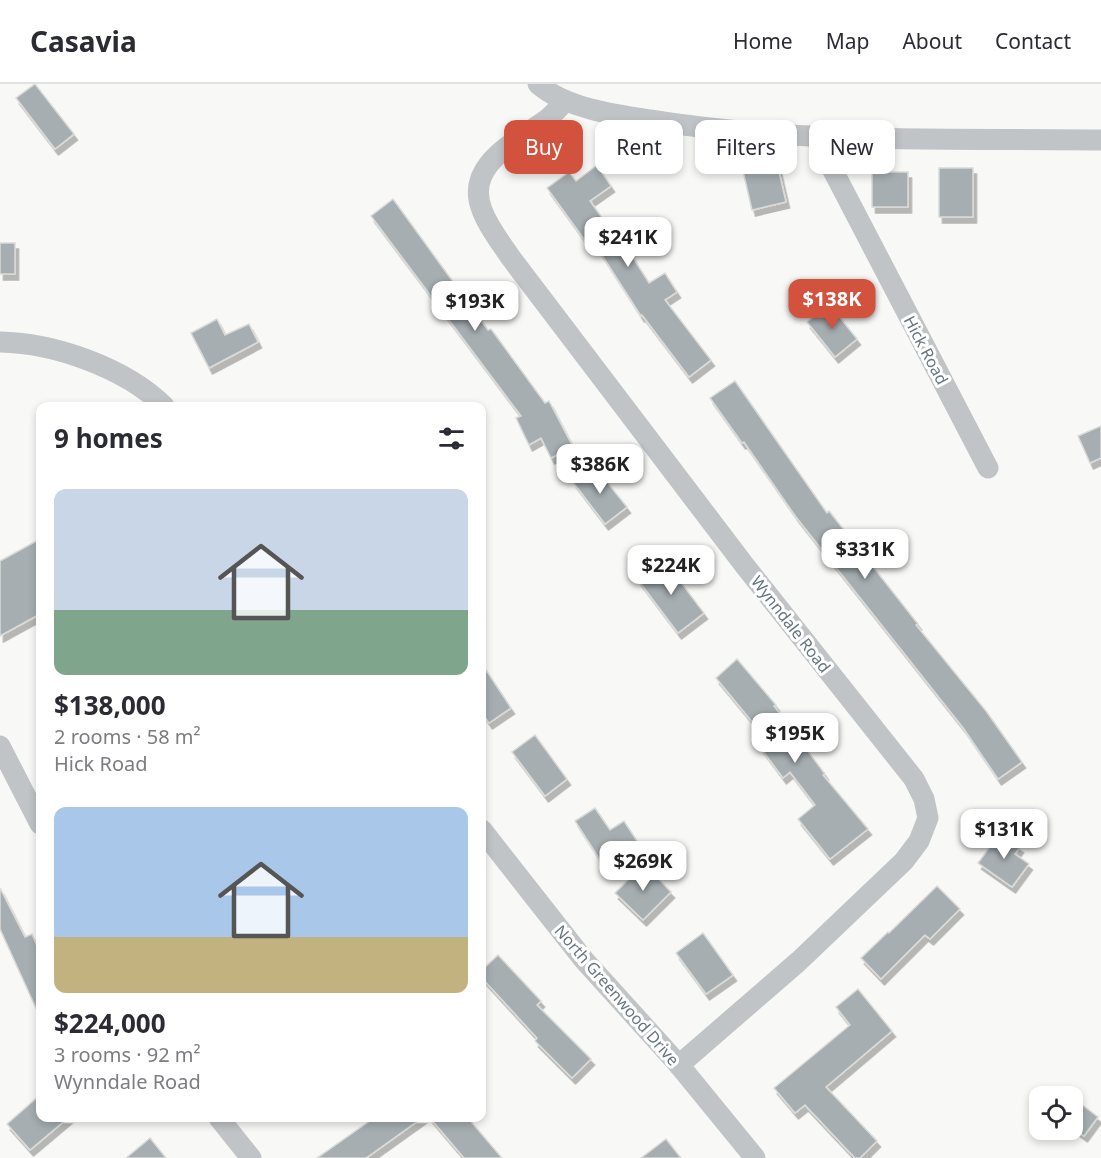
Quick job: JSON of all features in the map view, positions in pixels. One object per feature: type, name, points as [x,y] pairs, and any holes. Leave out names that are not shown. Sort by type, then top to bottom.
[{"type":"street","points":[[538,84],[547,92],[566,101],[621,115],[710,130],[809,136]]},
{"type":"street","name":"Wynndale Road","points":[[566,101],[549,118],[498,154],[484,171],[477,187],[482,210],[511,258],[731,548],[914,779],[924,799],[928,818],[919,841],[904,861],[799,961],[679,1065]]},
{"type":"street","points":[[895,137],[1101,140]]},
{"type":"street","name":"Hick Road","points":[[835,174],[988,468]]},
{"type":"street","points":[[0,342],[47,348],[92,362],[131,381],[159,402]]},
{"type":"street","points":[[0,746],[36,816]]},
{"type":"street","name":"North Greenwood Drive","points":[[486,835],[584,960],[679,1065],[755,1158]]},
{"type":"street","points":[[222,1122],[251,1158]]},
{"type":"building","points":[[35,84],[74,134],[55,149],[16,98]]},
{"type":"building","points":[[595,167],[595,174],[603,174],[611,186],[590,201],[623,247],[625,245],[649,283],[665,273],[677,292],[665,300],[711,360],[689,377],[641,316],[591,238],[586,242],[547,188],[566,174],[571,174],[576,181]]},
{"type":"building","points":[[939,168],[973,168],[973,217],[939,217]]},
{"type":"building","points":[[908,172],[908,207],[872,207],[872,174]]},
{"type":"building","points":[[744,174],[780,174],[786,202],[752,210]]},
{"type":"building","points":[[393,199],[488,330],[491,329],[545,403],[549,401],[573,447],[551,458],[541,438],[529,445],[516,418],[521,416],[371,216]]},
{"type":"building","points":[[0,243],[15,243],[15,274],[0,274]]},
{"type":"building","points":[[829,304],[857,339],[835,357],[807,322]]},
{"type":"building","points":[[217,319],[225,335],[249,324],[258,342],[209,368],[191,333]]},
{"type":"building","points":[[735,381],[827,513],[829,511],[918,624],[916,625],[986,711],[1022,762],[998,779],[964,729],[796,517],[710,398]]},
{"type":"building","points":[[1101,426],[1101,458],[1090,463],[1078,436]]},
{"type":"building","points":[[594,466],[627,507],[605,524],[573,482]]},
{"type":"building","points":[[36,541],[36,616],[0,636],[0,561]]},
{"type":"building","points":[[664,560],[704,613],[678,633],[638,580]]},
{"type":"building","points":[[737,659],[776,705],[774,706],[825,774],[823,775],[868,829],[830,859],[798,819],[815,805],[790,772],[783,778],[760,747],[768,741],[716,678]]},
{"type":"building","points":[[486,670],[511,708],[489,723],[486,719]]},
{"type":"building","points":[[535,735],[567,779],[545,796],[512,752]]},
{"type":"building","points":[[595,808],[610,830],[624,821],[637,841],[602,863],[575,821]]},
{"type":"building","points":[[1000,833],[1020,847],[1015,854],[1029,864],[1012,887],[978,863]]},
{"type":"building","points":[[644,864],[671,892],[643,920],[615,893]]},
{"type":"building","points":[[937,886],[960,909],[930,939],[925,935],[881,979],[861,958]]},
{"type":"building","points":[[0,888],[25,937],[32,934],[36,944],[36,1008],[0,929]]},
{"type":"building","points":[[703,933],[733,975],[706,994],[676,953]]},
{"type":"building","points":[[498,955],[541,1001],[537,1005],[591,1059],[572,1078],[535,1041],[537,1038],[486,982],[486,966]]},
{"type":"building","points":[[858,989],[892,1031],[826,1087],[877,1141],[860,1158],[855,1158],[805,1105],[795,1113],[774,1088],[850,1025],[836,1007]]},
{"type":"building","points":[[36,1099],[36,1122],[63,1122],[30,1150],[7,1124]]},
{"type":"building","points":[[1083,1105],[1098,1117],[1083,1135]]},
{"type":"building","points":[[368,1122],[416,1122],[366,1158],[317,1158]]},
{"type":"building","points":[[433,1122],[471,1122],[502,1158],[464,1158]]},
{"type":"building","points":[[150,1138],[166,1158],[126,1158]]},
{"type":"building","points":[[666,1139],[681,1158],[641,1158]]}]
